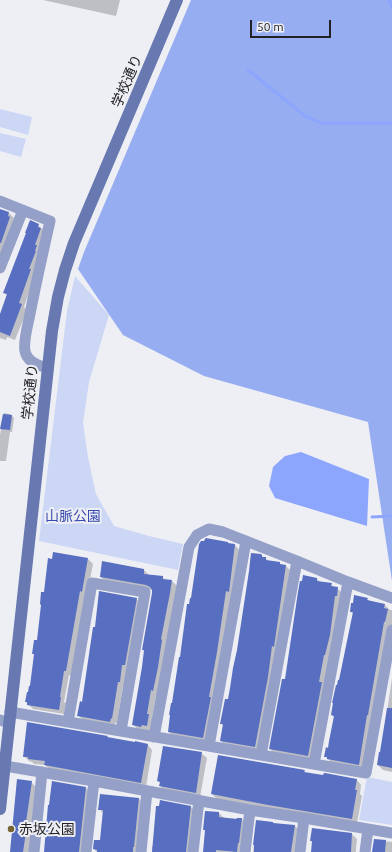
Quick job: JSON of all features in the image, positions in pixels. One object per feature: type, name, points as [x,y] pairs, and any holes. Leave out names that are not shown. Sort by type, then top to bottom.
[{"type":"street","name":"学校通り","points":[[0,809],[5,766],[6,718],[52,331],[58,297],[74,243],[177,0]]},
{"type":"street","points":[[0,201],[50,222],[39,268],[26,337],[25,351],[34,364],[48,368]]},
{"type":"street","points":[[0,268],[23,210]]},
{"type":"street","points":[[154,737],[189,547],[197,535],[209,529],[223,532],[392,598]]},
{"type":"street","points":[[209,746],[246,541]]},
{"type":"street","points":[[261,755],[297,561]]},
{"type":"street","points":[[314,764],[348,582]]},
{"type":"street","points":[[68,722],[92,583],[107,585],[145,592],[121,731]]},
{"type":"street","points":[[6,718],[68,722],[366,773],[392,630]]},
{"type":"street","points":[[5,766],[250,810],[392,833]]},
{"type":"street","points":[[34,852],[42,772]]},
{"type":"street","points":[[86,852],[94,781]]},
{"type":"street","points":[[141,852],[147,791]]},
{"type":"street","points":[[193,852],[199,800]]},
{"type":"street","points":[[245,852],[250,810]]},
{"type":"street","points":[[300,852],[304,818]]},
{"type":"street","points":[[365,852],[368,829]]},
{"type":"green space","points":[[0,109],[32,117],[28,135],[0,127]]},
{"type":"green space","points":[[0,133],[26,139],[21,157],[0,151]]},
{"type":"green space","name":"山脈公園","points":[[75,276],[109,315],[89,382],[83,423],[88,457],[96,494],[114,526],[183,544],[178,570],[39,541],[67,311]]},
{"type":"green space","points":[[367,777],[392,782],[392,825],[359,820]]},
{"type":"shaded area","points":[[191,0],[392,0],[392,581],[368,422],[204,376],[123,335],[78,269]]},
{"type":"shaded area","points":[[301,452],[369,479],[367,526],[275,498],[269,486],[273,467],[285,456]]},
{"type":"building","points":[[0,209],[9,212],[8,216],[10,217],[1,243],[0,243]]},
{"type":"building","points":[[30,220],[39,224],[38,227],[41,228],[35,245],[37,245],[36,251],[29,269],[31,269],[19,303],[22,304],[10,336],[0,332],[0,314],[7,294],[3,293]]},
{"type":"building","points":[[3,414],[12,415],[10,430],[0,429]]},
{"type":"building","points":[[206,538],[235,544],[229,592],[226,591],[209,697],[211,697],[203,738],[168,732],[169,715],[180,657],[187,604],[189,604],[191,598],[199,544]]},
{"type":"building","points":[[53,552],[88,558],[82,592],[80,591],[66,671],[64,671],[59,710],[27,705],[27,702],[25,702],[30,686],[34,654],[32,654],[34,640],[37,640],[41,592],[44,592],[48,558],[52,559]]},
{"type":"building","points":[[251,553],[261,554],[262,557],[266,557],[266,560],[280,562],[280,564],[286,565],[274,647],[272,646],[268,677],[255,747],[220,741],[223,724],[220,724],[225,699],[228,699],[237,650]]},
{"type":"building","points":[[102,561],[144,569],[144,574],[163,576],[163,579],[172,580],[161,639],[158,667],[153,691],[151,690],[147,714],[149,714],[147,726],[142,725],[141,727],[132,725],[142,667],[144,650],[142,650],[152,590],[146,585],[100,577]]},
{"type":"building","points":[[303,575],[317,578],[317,581],[332,583],[331,586],[338,587],[337,596],[335,596],[330,635],[324,655],[319,682],[322,682],[308,756],[269,749],[282,679],[285,679],[298,592]]},
{"type":"building","points":[[99,591],[137,598],[125,665],[122,665],[120,682],[118,682],[112,719],[111,718],[110,722],[77,716],[80,701],[82,702],[93,627],[95,627]]},
{"type":"building","points":[[354,595],[385,604],[384,608],[388,609],[384,622],[359,765],[327,759],[327,757],[324,757],[326,747],[328,748],[334,716],[331,715],[332,703],[336,685],[339,680],[353,612],[350,612]]},
{"type":"building","points":[[387,708],[392,708],[392,768],[377,765]]},
{"type":"building","points":[[27,722],[148,744],[141,783],[44,765],[45,761],[23,757]]},
{"type":"building","points":[[163,746],[202,752],[196,793],[159,786],[160,782],[157,781]]},
{"type":"building","points":[[218,755],[305,770],[304,772],[323,775],[325,773],[357,779],[355,790],[357,790],[352,819],[211,794]]},
{"type":"building","points":[[17,779],[32,781],[26,822],[27,832],[23,852],[10,852]]},
{"type":"building","points":[[52,781],[86,787],[79,852],[44,852],[48,805]]},
{"type":"building","points":[[100,794],[139,798],[133,852],[97,852],[97,850],[93,849],[94,840],[100,840],[103,810],[98,810]]},
{"type":"building","points":[[160,800],[191,806],[186,852],[152,852],[156,806],[159,806]]},
{"type":"building","points":[[205,811],[219,812],[219,817],[236,819],[242,818],[237,852],[216,850],[216,852],[203,852]]},
{"type":"building","points":[[256,820],[295,825],[291,852],[254,852],[253,845]]},
{"type":"building","points":[[312,828],[352,833],[351,852],[311,852],[312,841],[310,841]]},
{"type":"building","points":[[374,839],[386,840],[385,852],[372,852]]},
{"type":"waterway","points":[[389,0],[392,7]]},
{"type":"waterway","points":[[248,70],[305,116],[321,123],[392,123]]},
{"type":"waterway","points":[[372,517],[392,516]]},
{"type":"place","name":"赤坂公園","points":[[11,829]]}]
